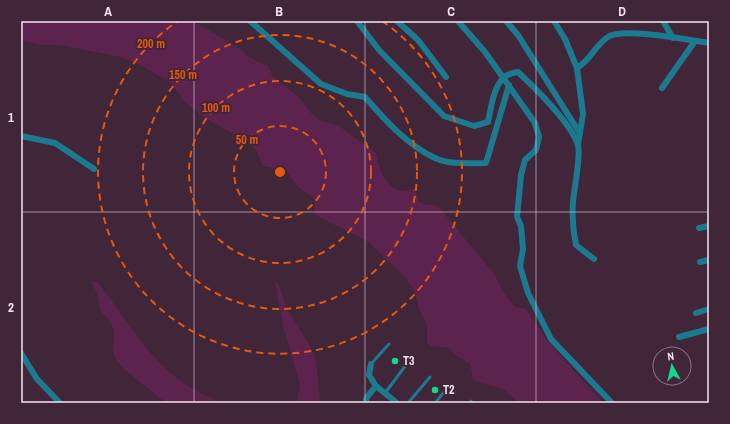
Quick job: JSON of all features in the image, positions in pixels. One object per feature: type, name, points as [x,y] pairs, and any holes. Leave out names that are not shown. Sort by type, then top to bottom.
[{"type":"street","points":[[250,21],[321,84],[347,94],[365,97],[387,121],[411,142],[435,158],[457,163],[486,163],[509,85]]},
{"type":"street","points":[[357,21],[379,50],[444,116],[474,126],[488,122],[495,90],[504,78],[513,72],[518,72],[567,126],[578,145]]},
{"type":"street","points":[[397,21],[418,40],[446,77]]},
{"type":"street","points":[[458,21],[485,52],[535,122],[539,137],[536,150],[525,160],[521,174],[517,217],[521,226],[523,248],[520,266],[528,293],[551,338],[612,403]]},
{"type":"street","points":[[506,21],[518,36],[579,132]]},
{"type":"street","points":[[554,21],[565,39],[577,68],[583,114],[579,132],[573,203],[576,245],[594,259]]},
{"type":"street","points":[[663,21],[673,38]]},
{"type":"street","points":[[577,68],[590,58],[608,37],[613,35],[624,33],[709,43]]},
{"type":"street","points":[[662,88],[695,41]]},
{"type":"street","points":[[21,136],[56,143],[94,169]]},
{"type":"street","points":[[699,228],[709,226]]},
{"type":"street","points":[[700,262],[709,260]]},
{"type":"street","points":[[696,313],[709,310]]},
{"type":"street","points":[[679,338],[709,329]]},
{"type":"street","points":[[21,353],[36,379],[60,403]]},
{"type":"street","points":[[371,364],[369,375],[376,386],[397,403]]},
{"type":"street","points":[[365,403],[367,397],[376,386]]},
{"type":"lane","points":[[371,364],[389,344]]},
{"type":"lane","points":[[385,393],[412,357]]},
{"type":"lane","points":[[408,403],[430,376]]},
{"type":"lane","points":[[435,403],[449,386]]},
{"type":"shaded area","points":[[21,21],[194,21],[231,43],[253,59],[262,64],[268,65],[273,77],[298,96],[311,113],[321,121],[339,126],[376,153],[381,170],[387,182],[391,186],[397,190],[403,191],[415,188],[419,202],[438,206],[495,275],[502,290],[515,307],[526,309],[546,339],[603,403],[519,403],[505,390],[473,380],[470,364],[454,354],[449,348],[431,346],[427,343],[427,325],[419,309],[415,292],[406,278],[367,241],[315,214],[314,198],[298,187],[286,170],[263,166],[255,148],[249,143],[202,116],[184,101],[172,84],[139,64],[120,57],[61,45],[43,45],[21,41]]},
{"type":"shaded area","points":[[91,282],[97,282],[103,289],[140,340],[160,363],[189,387],[221,403],[166,403],[124,369],[113,354],[114,332],[111,323],[100,310],[97,293]]},
{"type":"shaded area","points":[[275,282],[278,283],[286,307],[310,346],[316,361],[320,403],[296,403],[300,389],[299,381],[283,326]]},
{"type":"place","name":"T3","points":[[395,361]]},
{"type":"place","name":"T2","points":[[435,390]]}]
